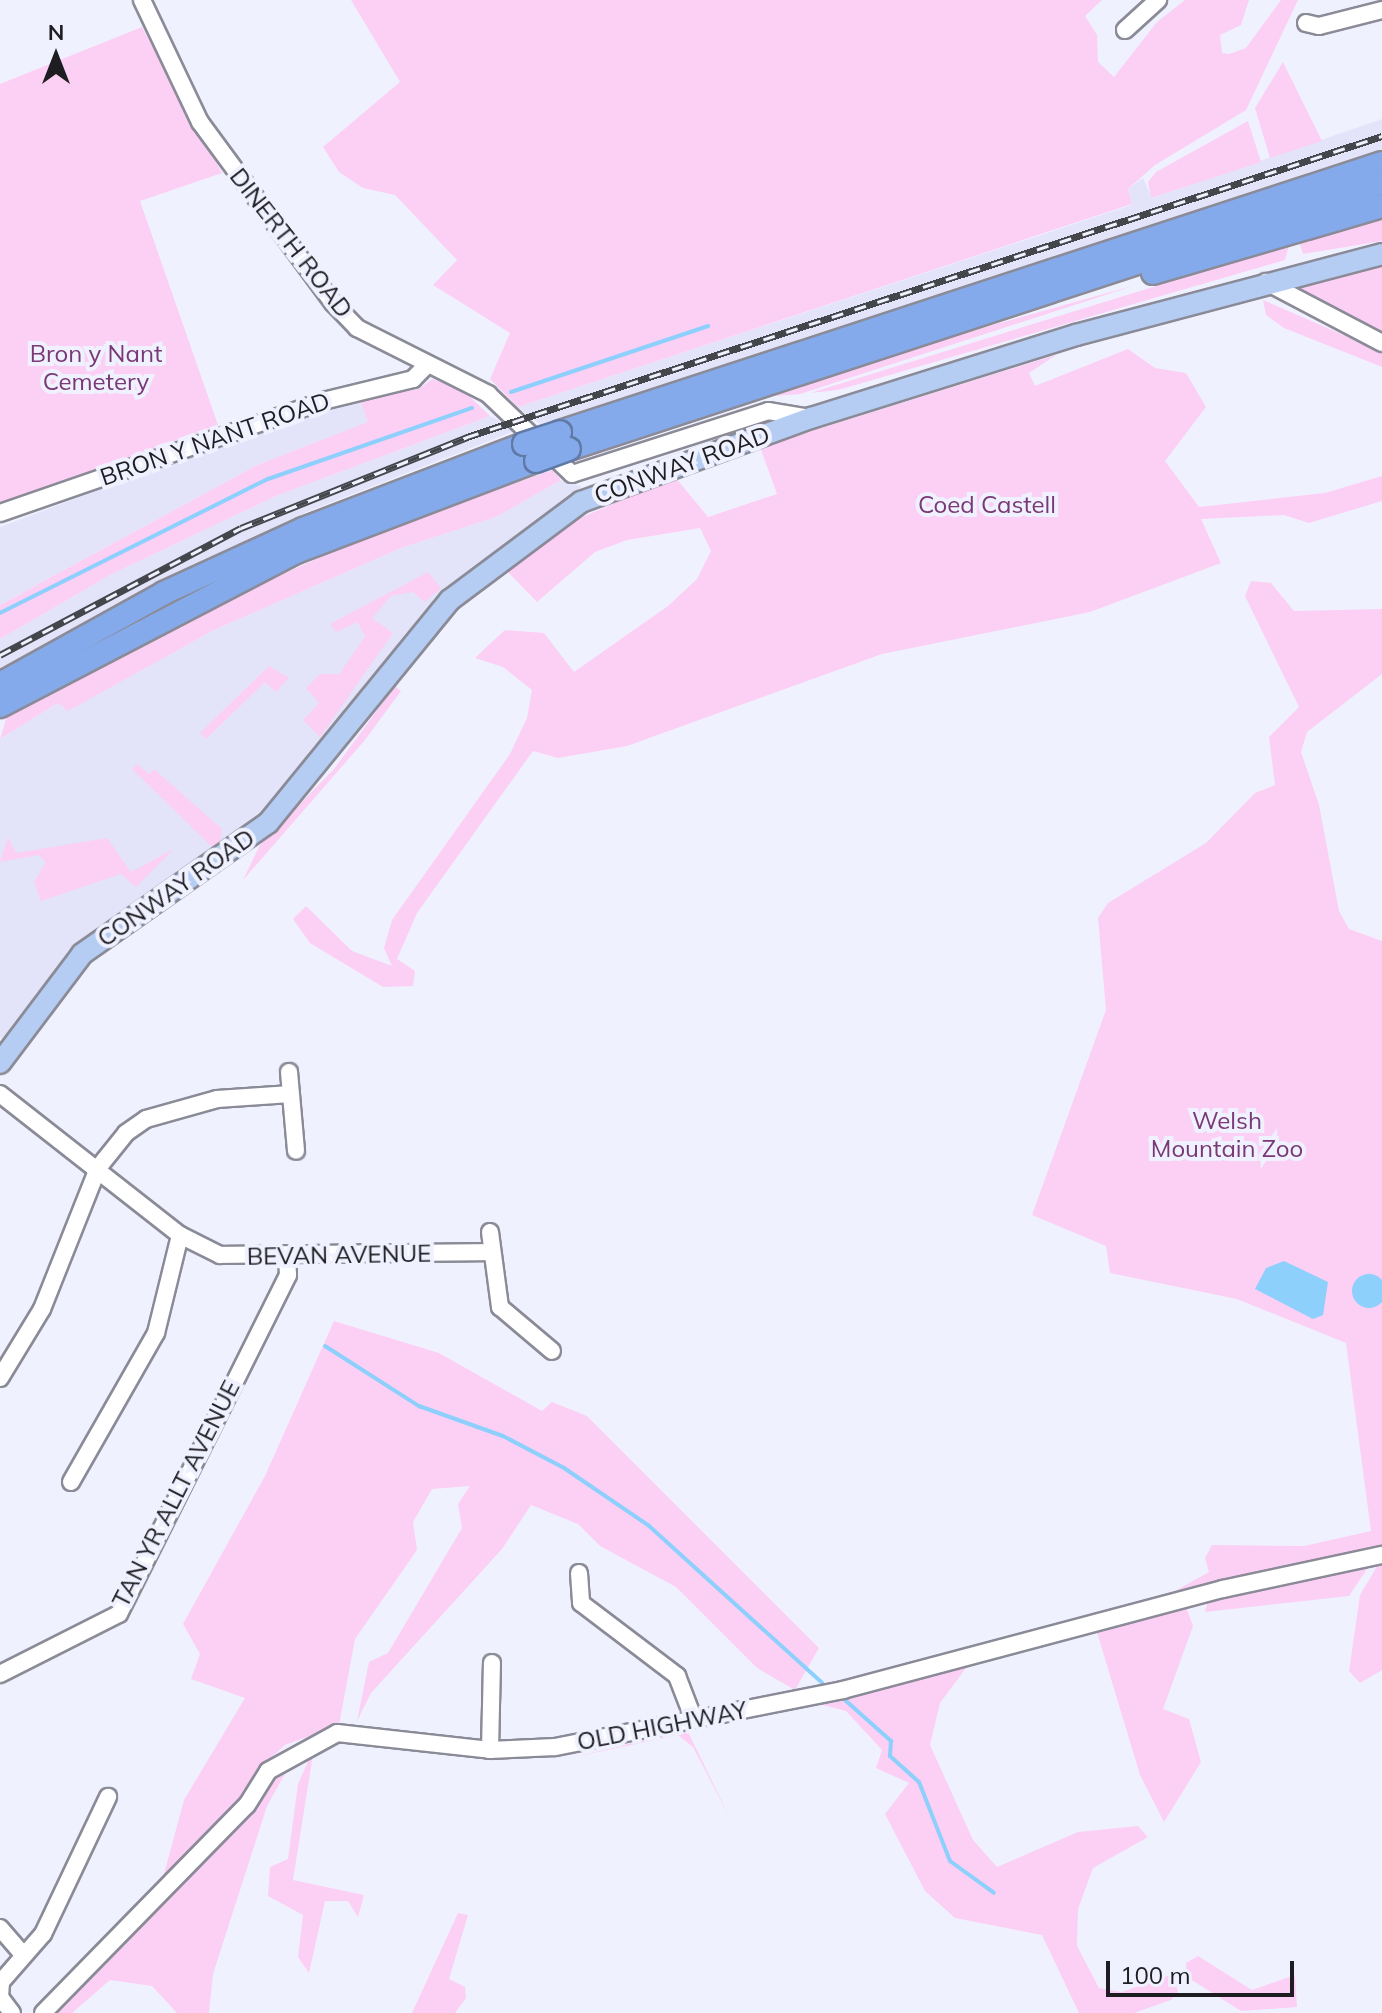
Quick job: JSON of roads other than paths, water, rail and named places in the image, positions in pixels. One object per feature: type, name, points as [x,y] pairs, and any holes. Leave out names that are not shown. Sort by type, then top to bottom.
[{"type":"highway","points":[[0,684],[164,593],[303,529],[1382,163]]},
{"type":"highway","points":[[564,441],[1070,288],[1382,183]]},
{"type":"highway","points":[[1070,288],[1172,269],[1382,206]]},
{"type":"highway","points":[[0,706],[296,552],[530,452]]},
{"type":"main road","name":"CONWAY ROAD","points":[[4,1049],[82,954],[268,823],[414,639],[495,563],[581,502],[811,418],[1266,282],[1382,254]]},
{"type":"street","name":"DINERTH ROAD","points":[[142,0],[200,122],[333,303],[357,328],[488,394],[572,474],[768,411],[811,418]]},
{"type":"street","points":[[1125,30],[1158,0]]},
{"type":"street","points":[[1306,23],[1319,26],[1382,10]]},
{"type":"street","points":[[1266,282],[1382,343]]},
{"type":"street","name":"BRON Y NANT ROAD","points":[[0,513],[323,401],[413,379],[427,365]]},
{"type":"street","points":[[289,1072],[296,1151]]},
{"type":"street","name":"BEVAN AVENUE","points":[[0,1094],[180,1235],[220,1255],[491,1252]]},
{"type":"street","points":[[0,1378],[42,1309],[98,1168],[146,1119],[217,1099],[291,1094]]},
{"type":"street","points":[[490,1232],[500,1307],[552,1351]]},
{"type":"street","points":[[71,1482],[156,1333],[180,1235]]},
{"type":"street","name":"TAN YR ALLT AVENUE","points":[[0,1674],[119,1614],[288,1275],[287,1256]]},
{"type":"street","name":"OLD HIGHWAY","points":[[43,2013],[247,1805],[268,1771],[300,1749],[351,1732],[490,1750],[555,1747],[843,1690],[1223,1589],[1382,1555]]},
{"type":"street","points":[[579,1573],[581,1603],[677,1676],[694,1720]]},
{"type":"street","points":[[490,1750],[492,1663]]},
{"type":"street","points":[[12,2013],[0,1997],[1,1982],[43,1934],[108,1797]]},
{"type":"street","points":[[0,1928],[23,1954]]},
{"type":"water","points":[[1284,1261],[1328,1282],[1323,1315],[1313,1319],[1255,1289],[1266,1268]]},
{"type":"water","points":[[1369,1274],[1381,1279],[1386,1291],[1381,1303],[1369,1308],[1357,1303],[1352,1291],[1357,1279]]},
{"type":"waterway","points":[[511,392],[708,326]]},
{"type":"waterway","points":[[0,613],[268,479],[472,408]]},
{"type":"waterway","points":[[325,1346],[419,1406],[503,1436],[564,1468],[648,1525],[822,1683]]},
{"type":"waterway","points":[[845,1700],[891,1741],[890,1756],[919,1782],[950,1861],[994,1893]]},
{"type":"railway","points":[[0,655],[241,528],[467,437],[1382,136]]},
{"type":"park label","name":"Bron y Nant Cemetery","points":[[96,368]]},
{"type":"park label","name":"Coed Castell","points":[[987,505]]},
{"type":"park label","name":"Welsh Mountain Zoo","points":[[1227,1135]]}]
